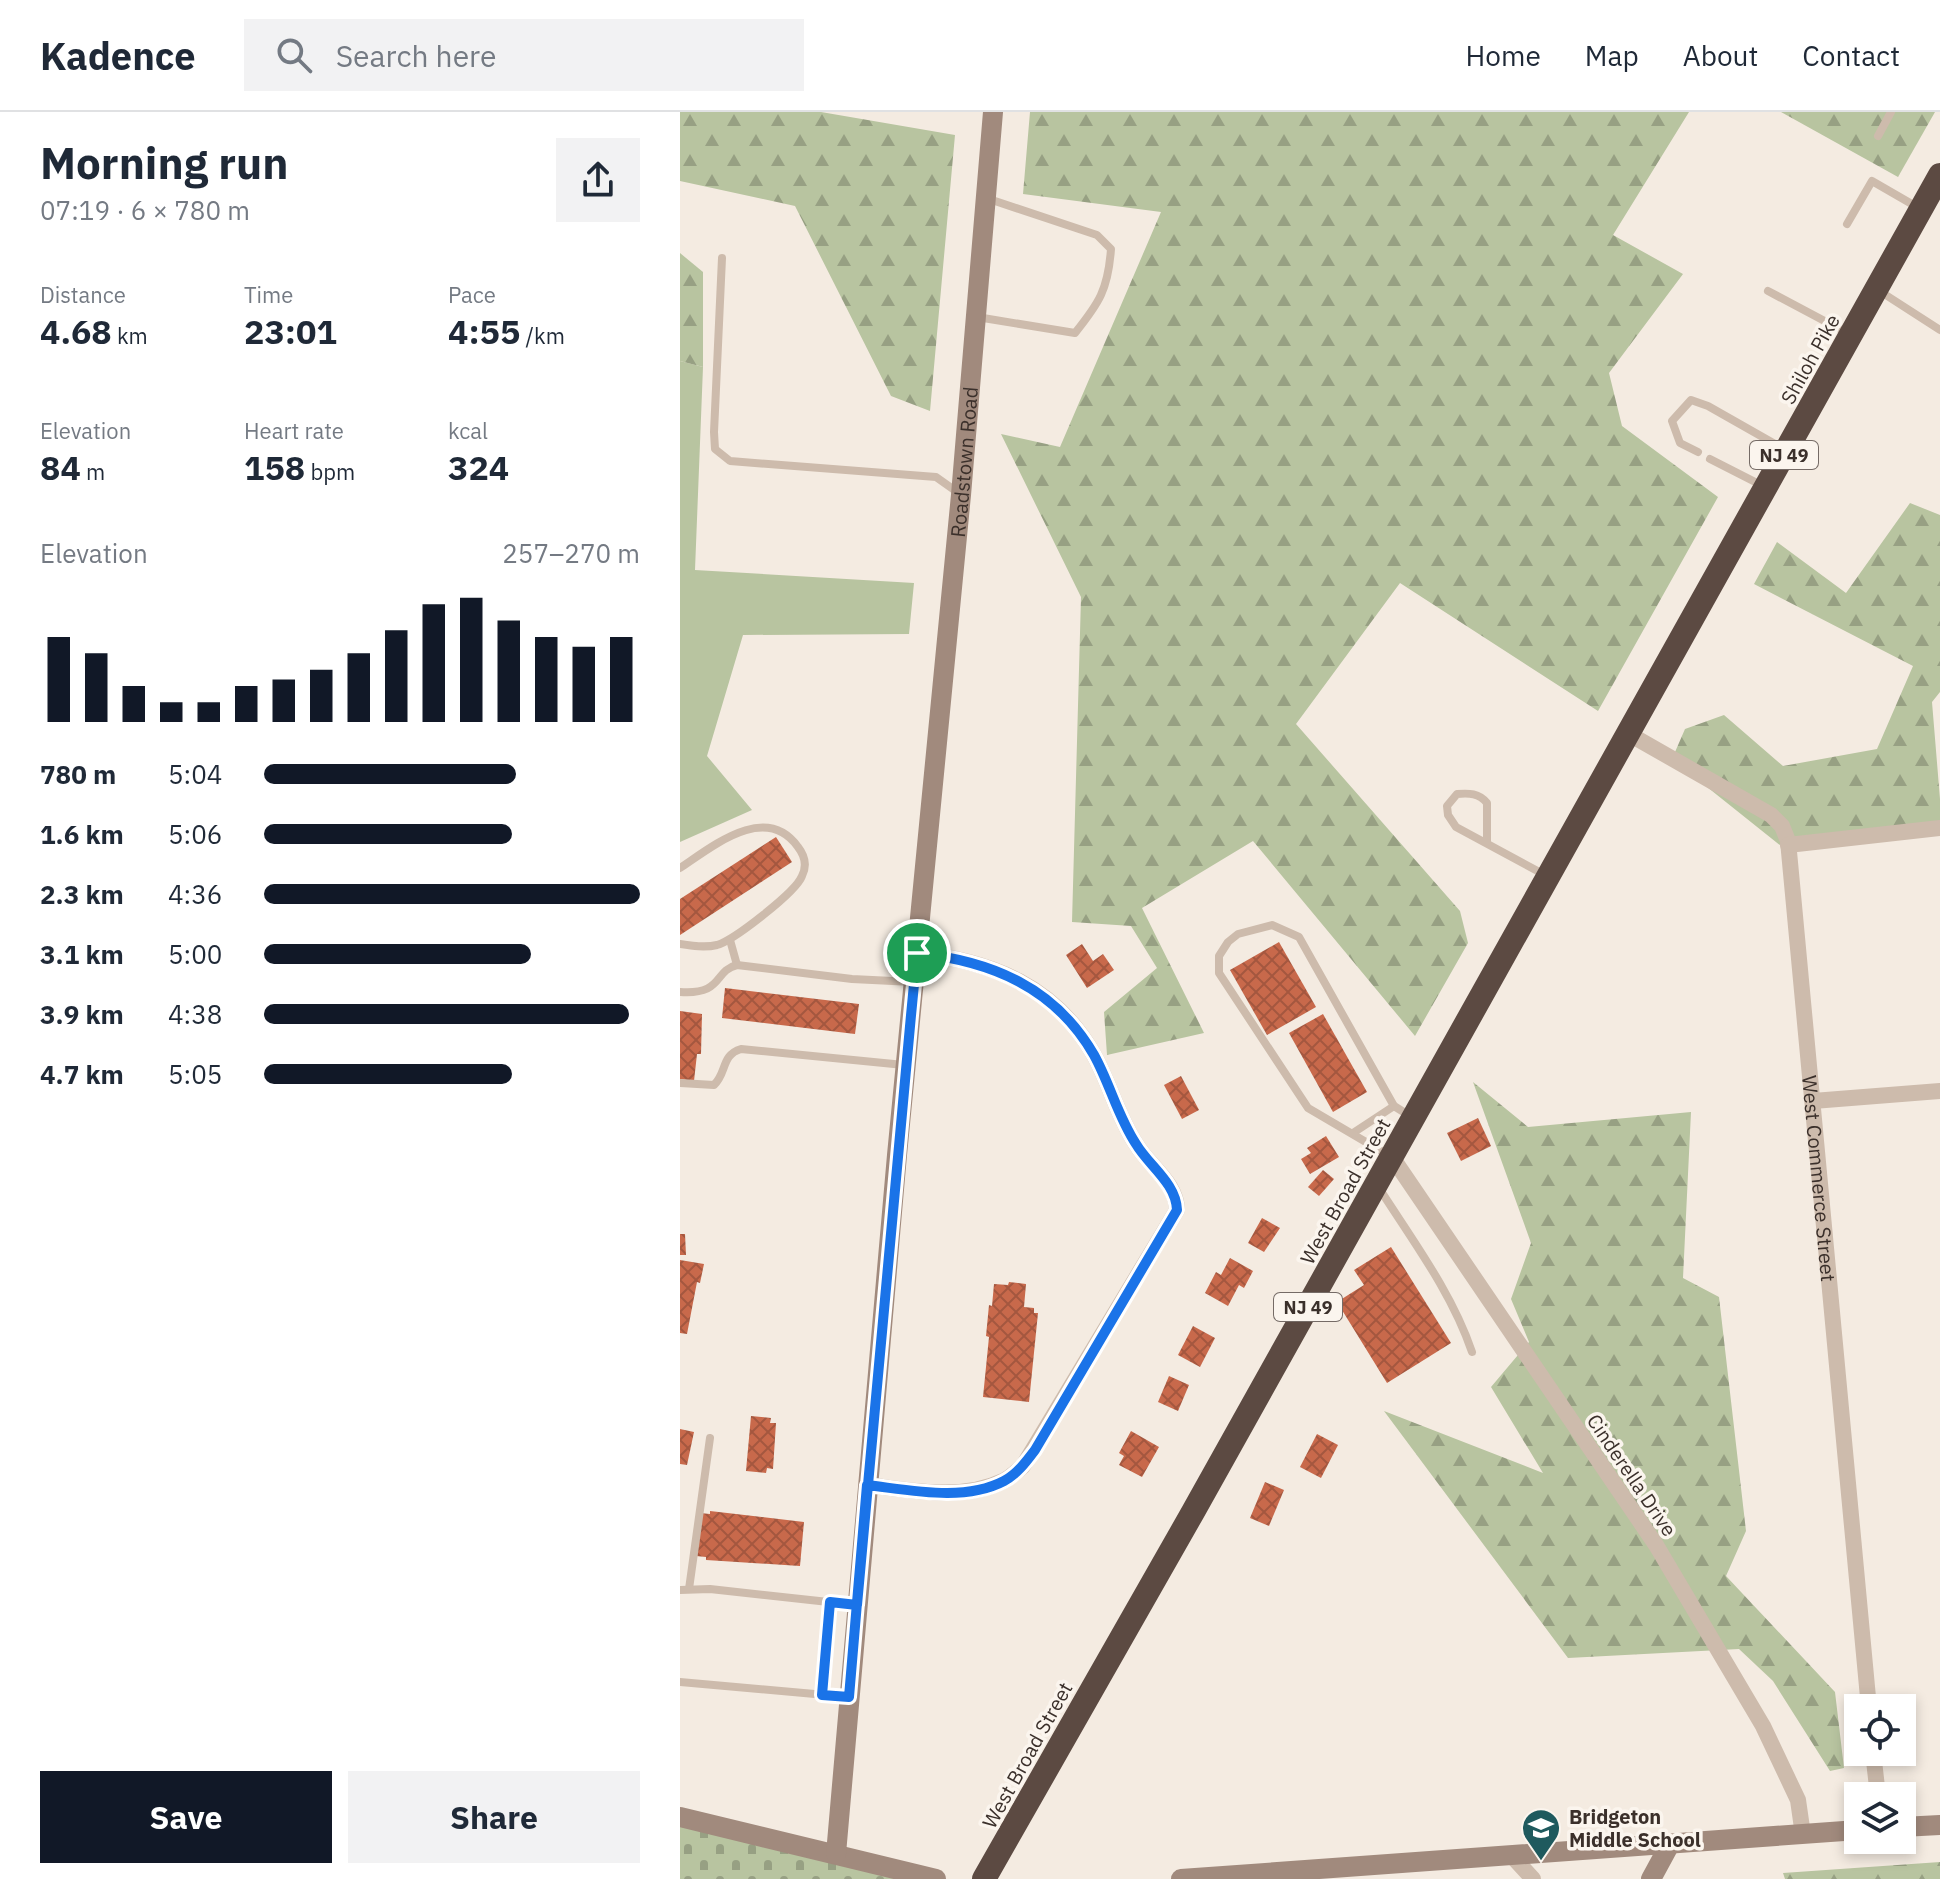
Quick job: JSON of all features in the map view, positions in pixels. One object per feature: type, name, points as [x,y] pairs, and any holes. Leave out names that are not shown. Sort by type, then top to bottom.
[{"type":"highway","name":"Shiloh Pike","points":[[1629,734],[1940,175]]},
{"type":"highway","name":"West Broad Street","points":[[984,1879],[1392,1157],[1404,1112],[1549,877],[1629,734]]},
{"type":"main road","name":"Roadstown Road","points":[[836,1854],[867,1485],[961,495],[993,112]]},
{"type":"main road","points":[[680,1817],[936,1879]]},
{"type":"main road","points":[[1916,1826],[1940,1825]]},
{"type":"main road","points":[[1181,1879],[1387,1872],[1512,1856],[1844,1831]]},
{"type":"main road","points":[[1651,1879],[1670,1844]]},
{"type":"street","name":"West Commerce Street","points":[[1629,734],[1771,815],[1782,826],[1788,845],[1868,1694]]},
{"type":"street","points":[[1788,845],[1940,828]]},
{"type":"street","points":[[867,1485],[953,1492],[1004,1481],[1023,1466],[1177,1210],[1173,1191],[1136,1145],[1095,1057],[1056,1007],[1038,992],[992,968],[949,956],[917,953]]},
{"type":"street","points":[[1813,1101],[1940,1091]]},
{"type":"street","name":"Cinderella Drive","points":[[1392,1157],[1656,1545],[1763,1726],[1798,1800],[1803,1835]]},
{"type":"street","points":[[1512,1856],[1533,1879]]},
{"type":"lane","points":[[1878,136],[1891,112]]},
{"type":"lane","points":[[1847,224],[1872,181],[1921,209]]},
{"type":"lane","points":[[976,317],[1075,333],[1101,300],[1110,264],[1111,249],[1097,235],[985,198]]},
{"type":"lane","points":[[722,258],[715,449],[730,461],[936,477],[961,495]]},
{"type":"lane","points":[[1877,290],[1940,330]]},
{"type":"lane","points":[[1768,291],[1851,336]]},
{"type":"lane","points":[[1698,452],[1680,443],[1672,421],[1691,400],[1708,406],[1787,451]]},
{"type":"lane","points":[[1710,459],[1766,487]]},
{"type":"lane","points":[[1487,842],[1487,803],[1476,795],[1457,794],[1447,806],[1451,823],[1549,877]]},
{"type":"lane","points":[[680,868],[718,843],[753,826],[774,829],[793,839],[803,853],[805,864],[802,877],[793,889],[730,940],[713,946],[680,944]]},
{"type":"lane","points":[[1353,1133],[1404,1112],[1299,937],[1272,925],[1238,934],[1219,956],[1219,973],[1308,1108],[1392,1157]]},
{"type":"lane","points":[[730,940],[737,965]]},
{"type":"lane","points":[[680,992],[698,994],[712,988],[728,967],[737,965],[852,979],[914,982]]},
{"type":"lane","points":[[680,1083],[714,1085],[721,1079],[724,1061],[734,1051],[741,1049],[906,1065]]},
{"type":"lane","points":[[1377,1184],[1447,1295],[1472,1352]]},
{"type":"lane","points":[[710,1438],[685,1590],[710,1589],[857,1605]]},
{"type":"lane","points":[[822,1695],[830,1602]]},
{"type":"lane","points":[[680,1682],[849,1697]]},
{"type":"green space","points":[[680,112],[821,112],[955,135],[930,411],[891,396],[795,206],[680,181]]},
{"type":"green space","points":[[1030,112],[1689,112],[1613,235],[1683,274],[1609,373],[1622,426],[1718,497],[1598,711],[1400,583],[1296,724],[1460,911],[1468,943],[1415,1036],[1253,841],[1142,908],[1204,1033],[1107,1055],[1104,1012],[1157,968],[1131,926],[1072,922],[1081,597],[1001,434],[1060,447],[1161,212],[1023,194]]},
{"type":"green space","points":[[1781,112],[1935,112],[1898,177]]},
{"type":"green space","points":[[680,253],[703,272],[703,367],[680,361]]},
{"type":"green space","points":[[680,361],[703,367],[695,570],[914,583],[909,634],[743,635],[707,756],[752,810],[680,842]]},
{"type":"green space","points":[[1910,503],[1940,515],[1940,692],[1932,702],[1940,834],[1786,850],[1672,759],[1685,729],[1724,715],[1783,766],[1877,749],[1913,666],[1754,584],[1777,542],[1846,593]]},
{"type":"green space","points":[[1473,1082],[1528,1127],[1691,1112],[1683,1278],[1719,1297],[1746,1531],[1726,1576],[1835,1692],[1844,1768],[1830,1771],[1773,1681],[1739,1649],[1568,1658],[1384,1411],[1543,1473],[1491,1387],[1529,1342],[1511,1299],[1531,1243]]},
{"type":"green space","points":[[680,1817],[936,1879],[680,1879]]},
{"type":"green space","points":[[1940,1862],[1940,1879],[1785,1879],[1783,1873]]},
{"type":"building","points":[[776,837],[792,862],[680,935],[680,899]]},
{"type":"building","points":[[1279,942],[1316,1007],[1267,1035],[1230,970]]},
{"type":"building","points":[[1082,944],[1093,961],[1103,954],[1114,970],[1087,988],[1066,955]]},
{"type":"building","points":[[725,988],[859,1004],[855,1034],[722,1018]]},
{"type":"building","points":[[680,1011],[702,1014],[701,1054],[697,1054],[694,1081],[680,1079]]},
{"type":"building","points":[[1323,1014],[1367,1092],[1333,1112],[1289,1033]]},
{"type":"building","points":[[1181,1076],[1199,1110],[1182,1119],[1164,1085]]},
{"type":"building","points":[[1478,1118],[1491,1146],[1461,1161],[1447,1133]]},
{"type":"building","points":[[1326,1136],[1339,1157],[1310,1174],[1301,1159],[1311,1153],[1307,1148]]},
{"type":"building","points":[[1323,1170],[1334,1179],[1319,1196],[1308,1187]]},
{"type":"building","points":[[1262,1218],[1280,1228],[1264,1252],[1248,1243]]},
{"type":"building","points":[[680,1234],[685,1234],[686,1255],[680,1255]]},
{"type":"building","points":[[1391,1247],[1451,1343],[1387,1383],[1337,1302],[1364,1285],[1354,1270]]},
{"type":"building","points":[[1230,1258],[1253,1271],[1244,1288],[1239,1285],[1228,1306],[1205,1293],[1216,1272],[1221,1275]]},
{"type":"building","points":[[680,1260],[704,1264],[700,1283],[697,1282],[687,1334],[680,1333]]},
{"type":"building","points":[[1009,1282],[1026,1284],[1024,1307],[1034,1308],[1034,1313],[1038,1313],[1029,1402],[983,1397],[989,1305],[992,1306],[994,1284],[1008,1285]]},
{"type":"building","points":[[1193,1326],[1215,1338],[1200,1367],[1178,1355]]},
{"type":"building","points":[[1169,1376],[1189,1385],[1178,1411],[1158,1402]]},
{"type":"building","points":[[751,1416],[771,1418],[770,1423],[776,1423],[773,1469],[767,1468],[766,1473],[746,1471]]},
{"type":"building","points":[[680,1429],[694,1432],[687,1465],[680,1464]]},
{"type":"building","points":[[1131,1431],[1159,1447],[1142,1477],[1119,1465],[1124,1456],[1119,1453]]},
{"type":"building","points":[[1317,1434],[1338,1445],[1321,1478],[1300,1467]]},
{"type":"building","points":[[1265,1482],[1284,1490],[1269,1526],[1250,1518]]},
{"type":"building","points":[[710,1511],[804,1522],[800,1566],[706,1560],[706,1557],[696,1556],[700,1513],[710,1514]]},
{"type":"place","name":"Bridgeton Middle School","points":[[1541,1862]]},
{"type":"route","points":[[917,953],[897,1155],[867,1485],[857,1605],[830,1602],[822,1695],[849,1697],[867,1485],[953,1492],[1004,1481],[1023,1466],[1177,1210],[1173,1191],[1127,1129],[1095,1057],[1056,1007],[1038,992],[992,968],[970,960],[917,953]]}]
